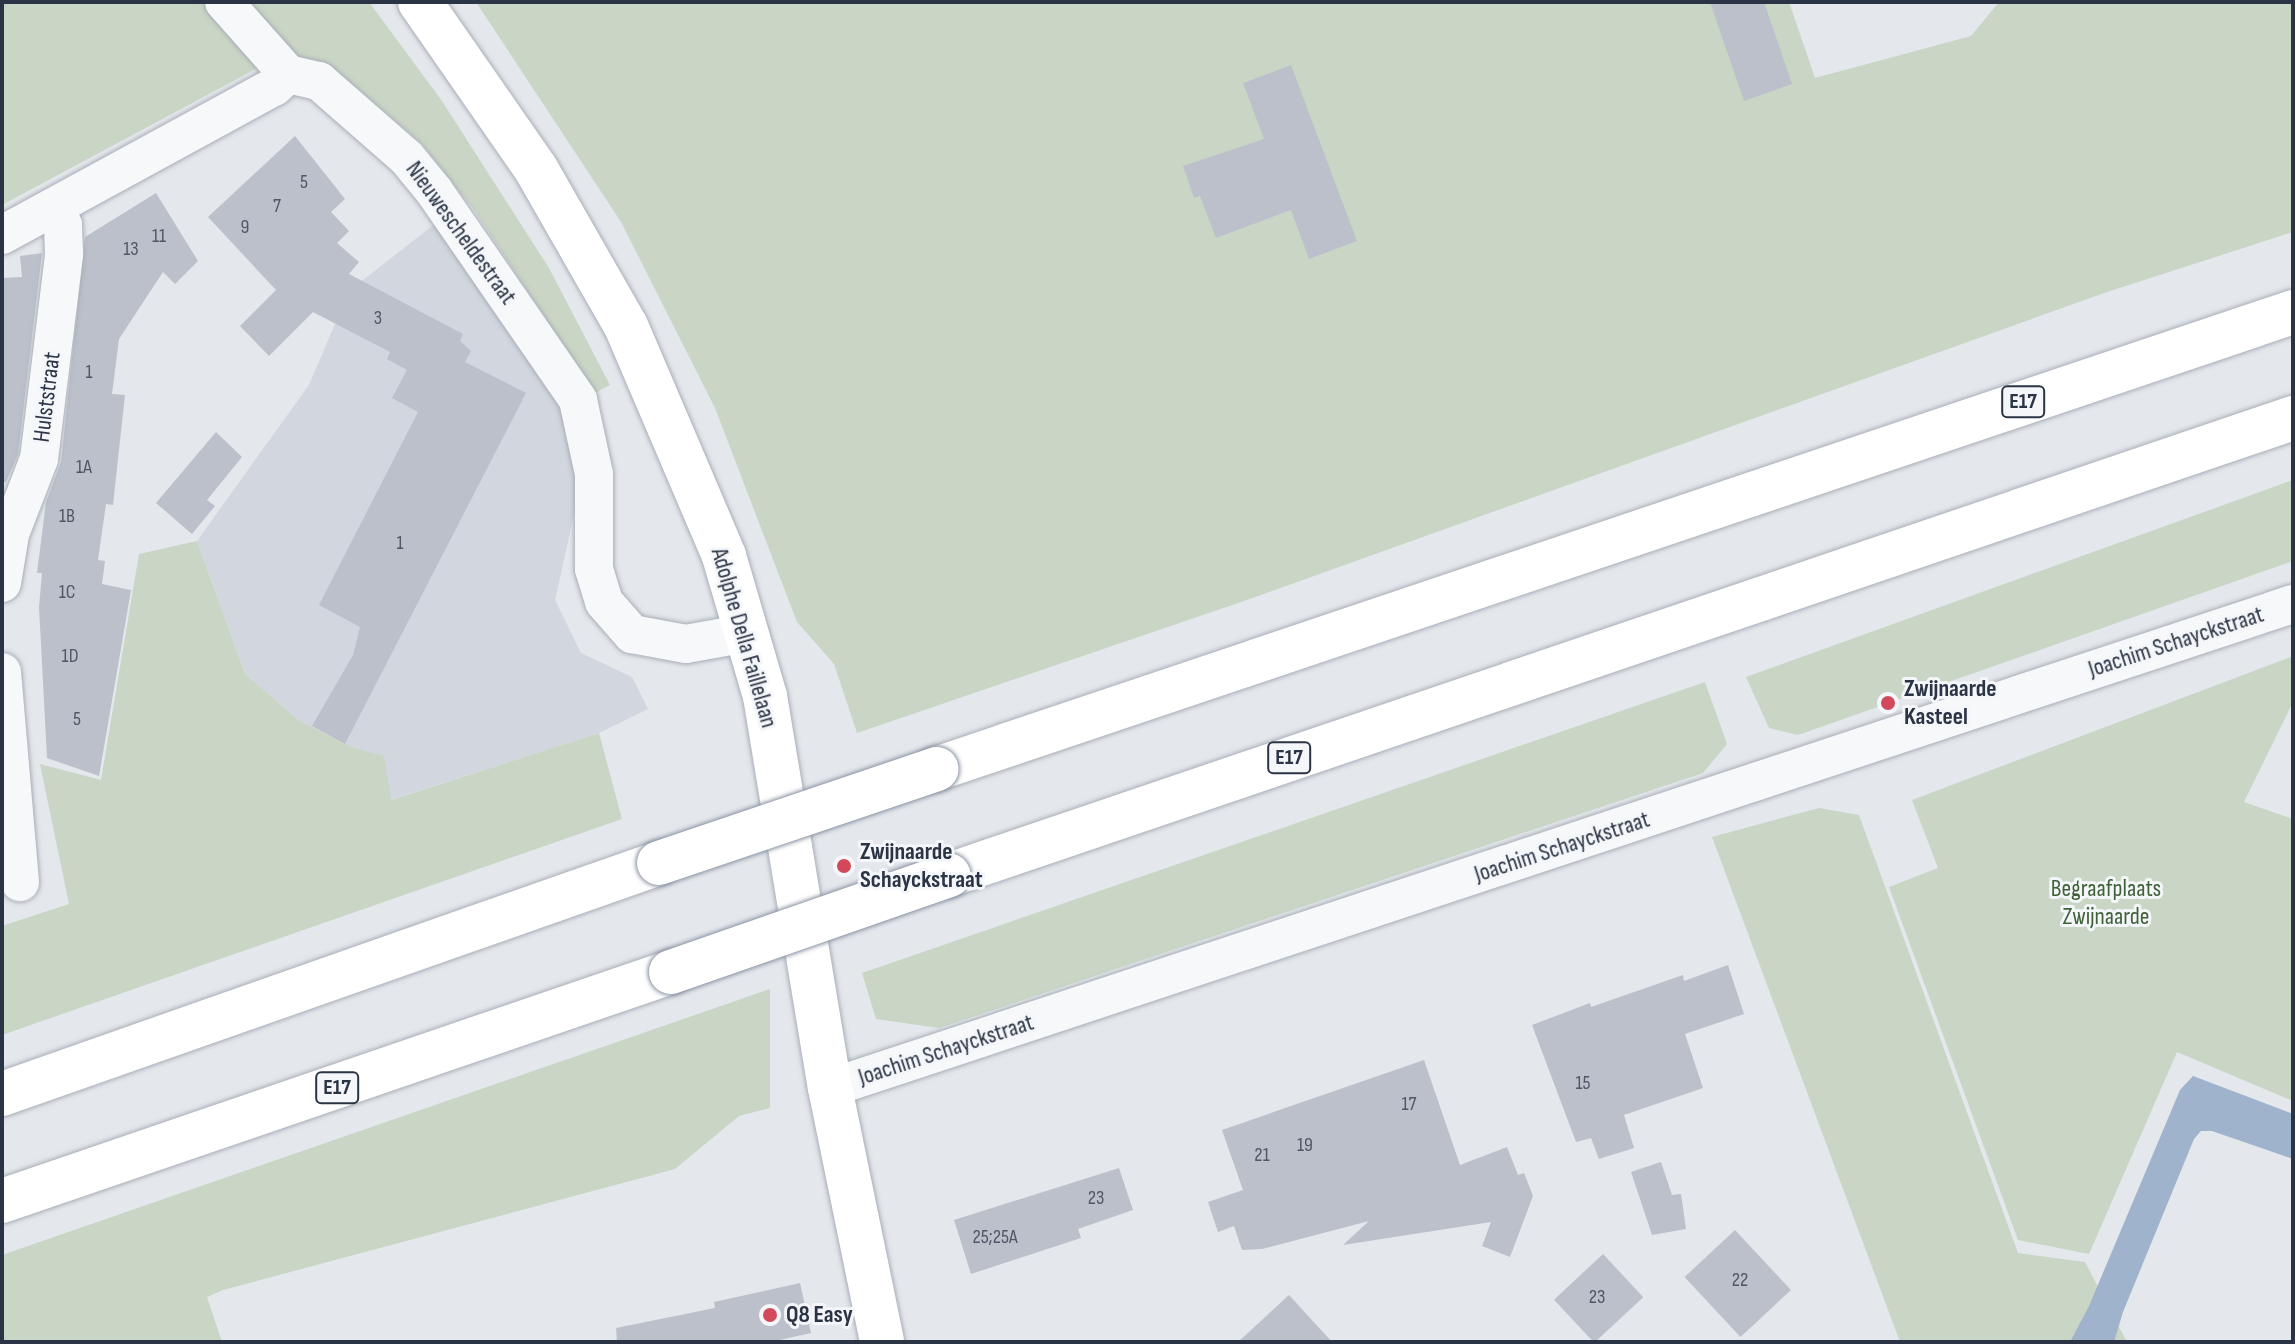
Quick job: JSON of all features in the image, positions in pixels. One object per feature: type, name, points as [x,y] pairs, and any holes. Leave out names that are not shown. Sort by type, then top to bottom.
[{"type":"main road","name":"Adolphe Della Faillelaan","points":[[420,2],[536,169],[626,326],[724,556],[765,696],[830,1088],[882,1342]]},
{"type":"main road","name":"E17","points":[[2,1094],[659,863],[2293,312]]},
{"type":"main road","name":"E17","points":[[2,1201],[1629,642],[2293,418]]},
{"type":"street","points":[[2,235],[274,87],[288,74],[224,2]]},
{"type":"street","name":"Nieuwescheldestraat","points":[[288,74],[319,81],[407,158],[442,201],[578,400],[594,474],[594,569],[604,602],[632,634],[686,644],[747,633]]},
{"type":"street","name":"Hulststraat","points":[[2,583],[10,534],[39,459],[64,254],[63,225],[54,207]]},
{"type":"street","name":"Joachim Schayckstraat","points":[[830,1088],[2293,604]]},
{"type":"street","points":[[2,672],[20,882]]},
{"type":"shaded area","points":[[436,223],[557,397],[576,444],[578,496],[555,600],[581,653],[632,677],[648,709],[599,733],[390,800],[383,756],[351,747],[298,720],[245,674],[197,541],[309,385],[349,291]]},
{"type":"green space","points":[[2,2],[369,2],[442,101],[549,268],[610,385],[595,393],[474,210],[422,144],[345,78],[321,68],[280,56],[2,205]]},
{"type":"green space","points":[[476,2],[1789,2],[1815,78],[1971,36],[1999,2],[2293,2],[2293,232],[2107,292],[1244,601],[857,733],[834,664],[797,622],[715,408],[621,222]]},
{"type":"green space","points":[[2293,480],[2293,561],[1798,735],[1769,728],[1746,677]]},
{"type":"green space","points":[[197,541],[245,674],[298,720],[351,747],[384,756],[391,800],[599,733],[622,819],[2,1035],[2,926],[69,904],[40,764],[101,780],[139,554]]},
{"type":"green space","name":"Begraafplaats Zwijnaarde","points":[[2293,656],[2293,702],[2244,802],[2293,819],[2293,1101],[2177,1052],[2089,1254],[2018,1240],[1889,887],[1938,868],[1912,800]]},
{"type":"green space","points":[[1705,682],[1727,744],[1703,773],[939,1028],[876,1019],[862,973]]},
{"type":"green space","points":[[1819,808],[1859,815],[2018,1253],[2085,1262],[2127,1342],[1900,1342],[1712,837]]},
{"type":"green space","points":[[770,989],[770,1108],[739,1116],[675,1169],[223,1290],[207,1297],[222,1342],[2,1342],[2,1255]]},
{"type":"water","points":[[2193,1076],[2293,1114],[2293,1159],[2212,1131],[2201,1131],[2194,1139],[2123,1312],[2114,1342],[2070,1342],[2089,1306],[2180,1090]]},
{"type":"building","points":[[1710,2],[1764,2],[1792,84],[1744,101]]},
{"type":"building","points":[[1291,65],[1357,241],[1309,259],[1291,210],[1216,238],[1200,196],[1194,198],[1183,166],[1264,139],[1243,83]]},
{"type":"building","points":[[295,136],[345,199],[331,212],[349,231],[337,243],[359,262],[349,274],[463,334],[460,341],[471,351],[465,362],[526,393],[345,744],[312,726],[353,655],[360,627],[319,605],[418,412],[392,398],[407,370],[387,359],[390,352],[313,312],[269,356],[240,326],[276,290],[208,217]]},
{"type":"building","points":[[156,193],[198,261],[175,284],[163,272],[119,339],[112,394],[125,395],[113,505],[106,504],[98,560],[105,561],[102,584],[131,590],[99,776],[47,758],[39,607],[42,573],[37,573],[46,502],[61,462],[85,237]]},
{"type":"building","points":[[42,253],[18,454],[6,482],[2,482],[2,278],[22,277],[20,256]]},
{"type":"building","points":[[216,432],[242,457],[207,500],[215,506],[192,534],[156,503]]},
{"type":"building","points":[[1728,965],[1744,1014],[1685,1034],[1703,1088],[1624,1115],[1634,1148],[1599,1159],[1591,1138],[1576,1142],[1532,1025],[1590,1003],[1591,1007],[1683,975],[1684,981]]},
{"type":"building","points":[[1424,1060],[1460,1165],[1507,1147],[1518,1175],[1524,1173],[1533,1196],[1510,1257],[1482,1246],[1491,1222],[1343,1245],[1369,1221],[1262,1249],[1242,1250],[1234,1226],[1218,1232],[1208,1202],[1243,1190],[1222,1130]]},
{"type":"building","points":[[1661,1162],[1672,1195],[1681,1194],[1686,1229],[1652,1235],[1631,1172]]},
{"type":"building","points":[[1119,1168],[1133,1210],[1078,1229],[1081,1238],[971,1274],[954,1220]]},
{"type":"building","points":[[1735,1230],[1791,1290],[1740,1337],[1685,1277]]},
{"type":"building","points":[[1603,1254],[1643,1297],[1595,1342],[1554,1300]]},
{"type":"building","points":[[800,1283],[811,1333],[770,1342],[617,1342],[616,1328],[715,1308],[714,1302]]},
{"type":"building","points":[[1289,1295],[1332,1342],[1238,1342]]},
{"type":"place","name":"Zwijnaarde Kasteel","points":[[1888,703]]},
{"type":"place","name":"Zwijnaarde Schayckstraat","points":[[844,866]]},
{"type":"place","name":"Q8 Easy","points":[[770,1315]]}]
